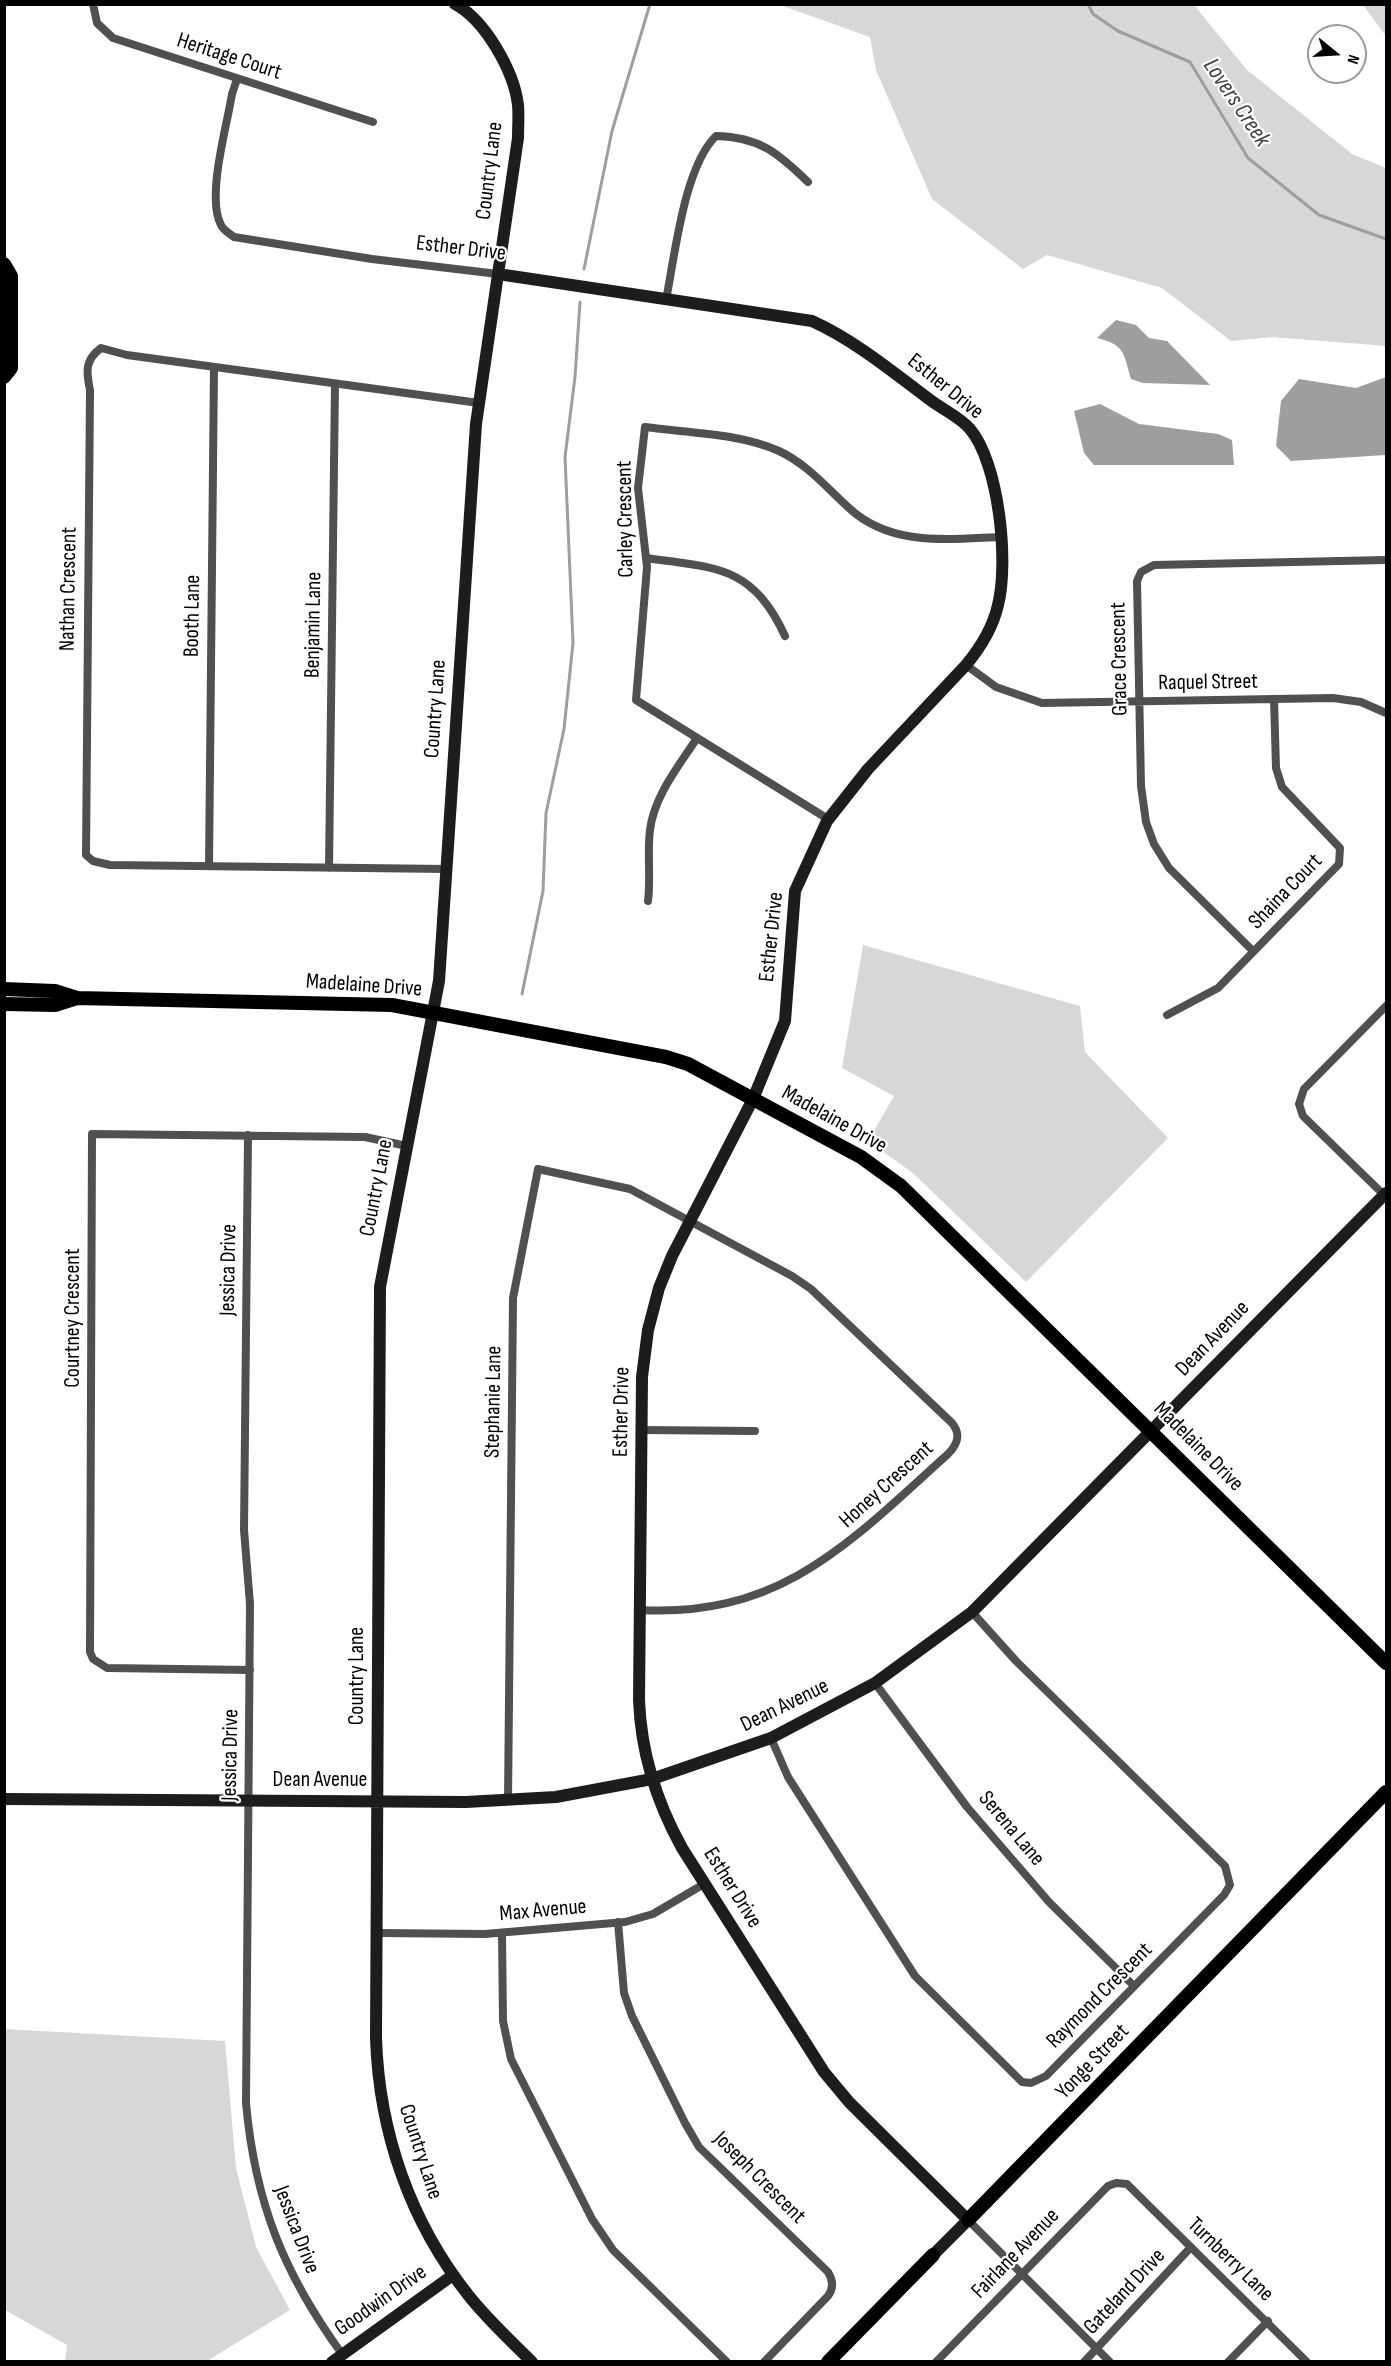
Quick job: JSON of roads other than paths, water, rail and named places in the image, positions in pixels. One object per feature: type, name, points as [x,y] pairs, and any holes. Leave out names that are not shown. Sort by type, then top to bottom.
[{"type":"main road","points":[[4,264],[11,276],[11,369],[4,377]]},
{"type":"main road","name":"Madelaine Drive","points":[[4,989],[55,991],[77,998],[392,1005],[672,1058],[861,1157],[895,1180],[1386,1662]]},
{"type":"main road","name":"Madelaine Drive","points":[[4,1004],[55,1005],[77,998]]},
{"type":"main road","name":"Yonge Street","points":[[968,2220],[1386,1792]]},
{"type":"main road","name":"Yonge Street","points":[[828,2361],[933,2255]]},
{"type":"street","name":"Heritage Court","points":[[93,4],[97,23],[113,38],[373,122]]},
{"type":"street","name":"Country Lane","points":[[454,4],[478,22],[508,67],[518,104],[518,138],[479,403],[440,970],[434,1012],[379,1294],[377,2062],[385,2117],[407,2191],[428,2234],[453,2275],[480,2309],[532,2361]]},
{"type":"street","name":"Esther Drive","points":[[237,79],[232,94],[216,192],[216,209],[221,226],[234,237],[372,259],[498,274],[812,321],[841,335],[970,429],[985,457],[996,489],[1001,537],[998,604],[986,636],[966,665],[868,770],[828,819],[795,891],[785,1021],[753,1099],[665,1272],[650,1319],[643,1368],[640,1709],[643,1744],[652,1779],[673,1832],[834,2085],[968,2220]]},
{"type":"street","points":[[666,300],[683,210],[705,147],[716,136],[736,137],[775,151],[808,182]]},
{"type":"street","name":"Nathan Crescent","points":[[446,869],[110,865],[100,864],[86,855],[90,390],[86,367],[92,355],[101,348],[214,367],[479,403]]},
{"type":"street","name":"Booth Lane","points":[[209,866],[214,367]]},
{"type":"street","name":"Benjamin Lane","points":[[329,868],[335,384]]},
{"type":"street","name":"Carley Crescent","points":[[828,819],[636,700],[646,558],[638,488],[645,427],[750,441],[778,450],[807,469],[859,517],[893,534],[921,538],[1001,537]]},
{"type":"street","points":[[646,558],[713,567],[736,575],[762,598],[785,636]]},
{"type":"street","name":"Grace Crescent","points":[[1253,951],[1178,879],[1154,844],[1146,822],[1142,799],[1136,591],[1141,572],[1147,568],[1386,560]]},
{"type":"street","name":"Raquel Street","points":[[966,665],[996,687],[1031,701],[1056,704],[1344,699],[1386,713]]},
{"type":"street","name":"Shaina Court","points":[[1167,1015],[1218,988],[1334,870],[1341,856],[1335,843],[1282,787],[1276,768],[1274,699]]},
{"type":"street","points":[[648,901],[649,838],[652,817],[660,798],[697,738]]},
{"type":"street","points":[[1385,1194],[1303,1116],[1299,1104],[1304,1089],[1386,1006]]},
{"type":"street","name":"Courtney Crescent","points":[[250,1670],[107,1668],[93,1659],[89,1645],[92,1134],[365,1137],[407,1146]]},
{"type":"street","name":"Jessica Drive","points":[[248,1135],[244,1530],[250,1604],[246,2079],[252,2151],[265,2206],[284,2259],[337,2358]]},
{"type":"street","name":"Stephanie Lane","points":[[508,1800],[513,1301],[538,1169],[623,1186],[690,1221]]},
{"type":"street","name":"Dean Avenue","points":[[4,1799],[377,1801],[508,1800],[572,1795],[652,1779],[722,1757],[771,1738],[875,1683],[972,1612],[1385,1194]]},
{"type":"street","name":"Honey Crescent","points":[[640,1610],[681,1610],[722,1605],[761,1593],[799,1577],[855,1538],[948,1454],[956,1445],[958,1438],[952,1422],[803,1283],[690,1221]]},
{"type":"street","points":[[642,1430],[754,1431]]},
{"type":"street","name":"Raymond Crescent","points":[[771,1738],[788,1777],[915,1976],[1022,2082],[1031,2083],[1046,2076],[1224,1895],[1230,1885],[1227,1871],[1016,1661],[972,1612]]},
{"type":"street","name":"Serena Lane","points":[[875,1683],[990,1833],[1049,1902],[1134,1986]]},
{"type":"street","name":"Max Avenue","points":[[377,1933],[502,1933],[618,1923],[650,1915],[704,1884]]},
{"type":"street","name":"Joseph Crescent","points":[[618,1923],[624,1993],[632,2016],[699,2147],[828,2272],[831,2278],[832,2287],[828,2296],[764,2361]]},
{"type":"street","points":[[502,1933],[503,2021],[511,2059],[592,2219],[613,2250],[727,2361]]},
{"type":"street","name":"Fairlane Avenue","points":[[936,2361],[1108,2186],[1116,2183],[1127,2184]]},
{"type":"street","name":"Turnberry Lane","points":[[1127,2184],[1307,2361]]},
{"type":"street","points":[[968,2220],[1110,2361]]},
{"type":"street","name":"Yonge Street","points":[[933,2255],[968,2220]]},
{"type":"street","name":"Gateland Drive","points":[[1084,2361],[1191,2247]]},
{"type":"street","name":"Goodwin Drive","points":[[337,2358],[453,2275]]},
{"type":"street","points":[[1228,2361],[1268,2321]]},
{"type":"waterway","points":[[584,269],[612,131],[650,4]]},
{"type":"waterway","name":"Lovers Creek","points":[[1088,4],[1093,14],[1118,31],[1190,62],[1248,158],[1319,215],[1386,239]]},
{"type":"waterway","points":[[522,994],[543,891],[546,813],[564,729],[573,643],[565,457],[575,377],[580,302]]}]
